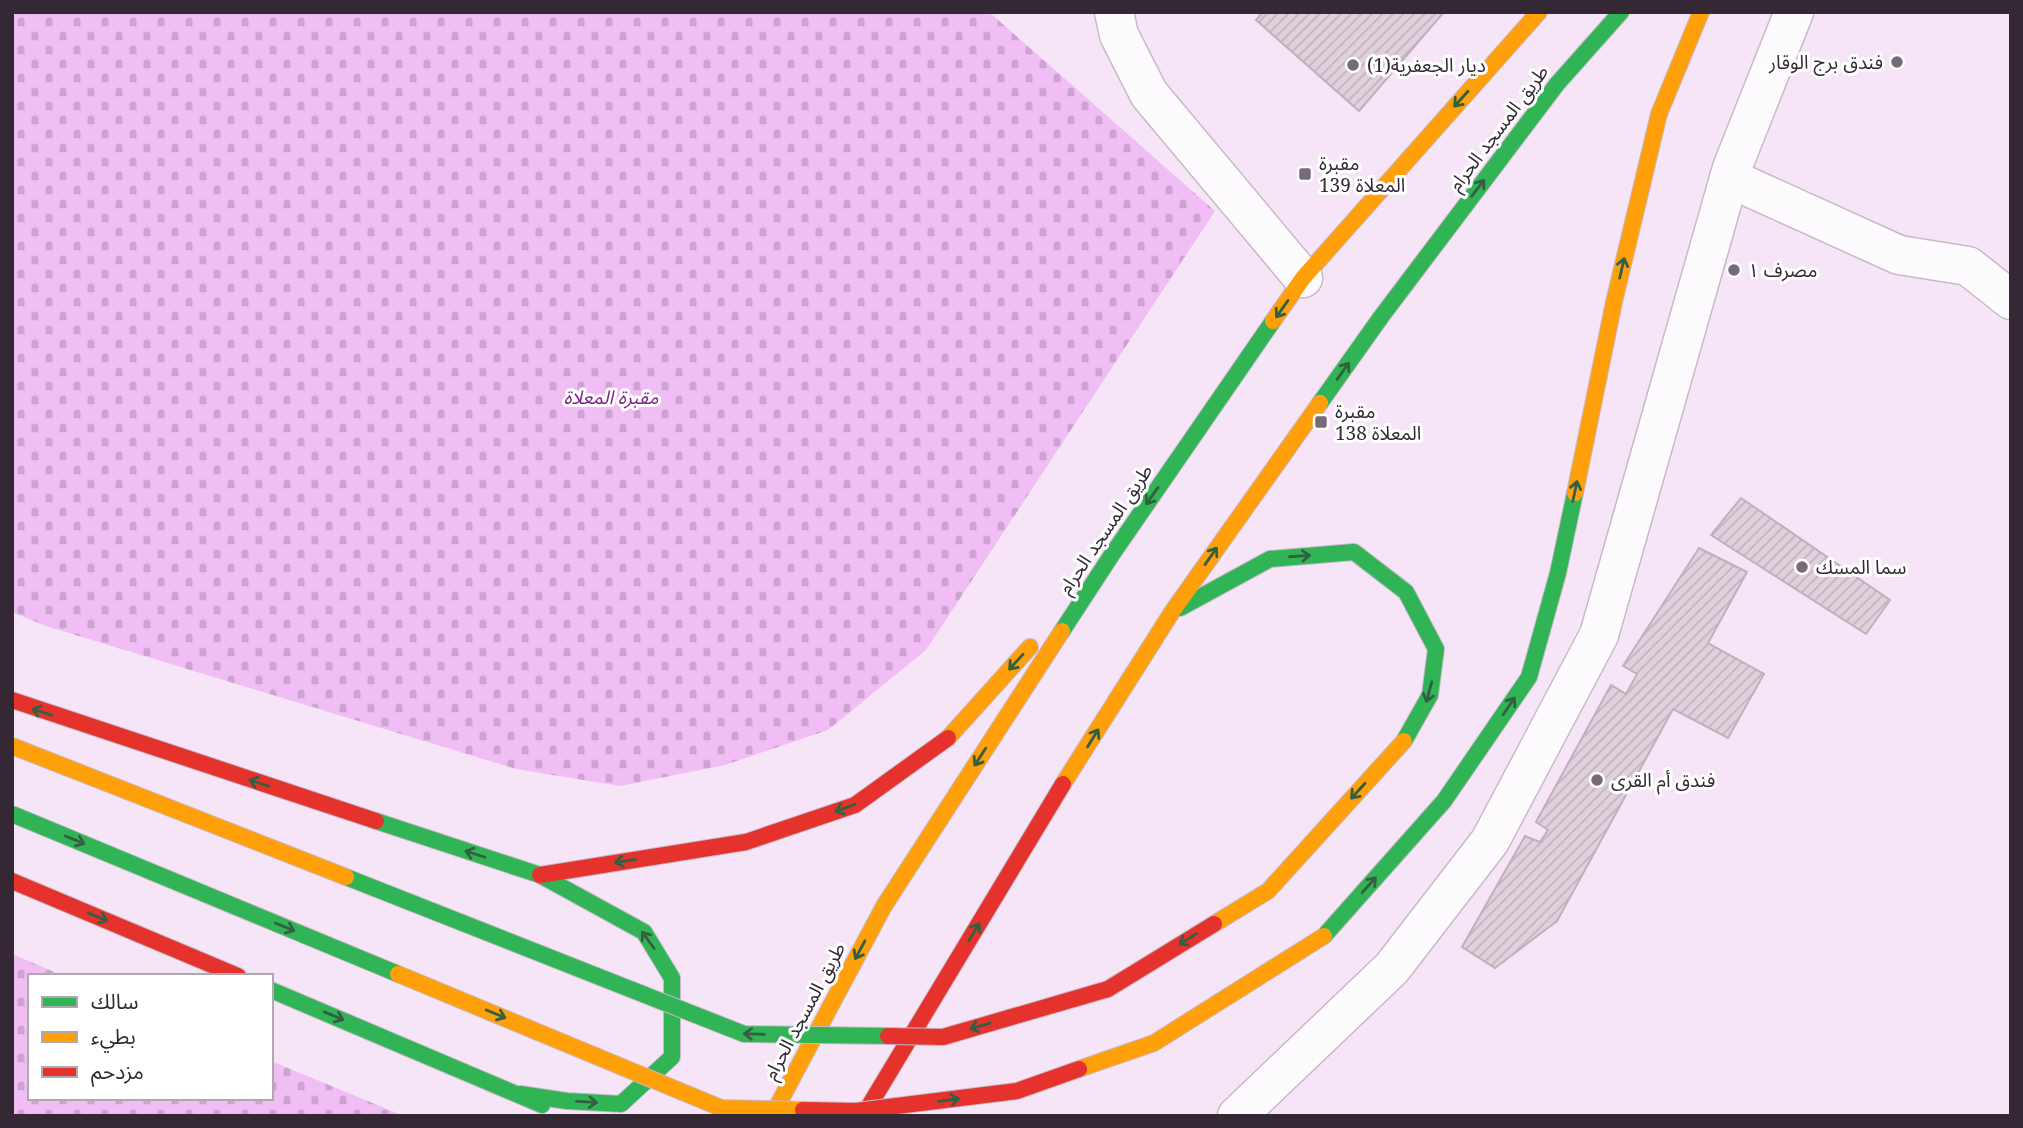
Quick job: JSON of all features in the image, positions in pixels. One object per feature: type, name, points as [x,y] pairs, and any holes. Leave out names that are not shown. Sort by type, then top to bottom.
[{"type":"main road","name":"طريق المسجد الحرام","points":[[772,1116],[884,906],[1111,556],[1303,278],[1539,12]]},
{"type":"main road","name":"طريق المسجد الحرام","points":[[863,1116],[1038,824],[1172,612],[1381,317],[1557,84],[1621,12]]},
{"type":"main road","points":[[12,814],[721,1108],[856,1111],[1017,1091],[1154,1043],[1324,936],[1444,801],[1529,677],[1558,573],[1614,302],[1659,114],[1701,12]]},
{"type":"main road","points":[[12,746],[744,1034],[943,1037],[1108,989],[1268,891],[1404,741],[1430,695],[1436,649],[1406,592],[1354,552],[1270,558],[1172,612]]},
{"type":"main road","points":[[540,875],[746,842],[855,805],[945,741],[1111,556]]},
{"type":"main road","points":[[12,700],[540,875],[644,932],[672,978],[672,1057],[621,1104],[567,1101],[520,1094]]},
{"type":"main road","points":[[12,881],[233,974]]},
{"type":"main road","points":[[273,991],[520,1094],[562,1116]]},
{"type":"street","points":[[1114,12],[1119,35],[1149,94],[1303,278]]},
{"type":"street","points":[[1237,1116],[1392,968],[1490,841],[1593,647],[1599,635],[1730,178],[1794,12]]},
{"type":"street","points":[[1730,178],[1899,255],[1968,266],[2011,300]]},
{"type":"green space","name":"مقبرة المعلاة","points":[[12,12],[989,12],[1215,211],[926,650],[828,730],[725,765],[620,786],[516,769],[46,626],[12,612]]},
{"type":"green space","points":[[12,954],[59,974],[28,974],[28,1100],[273,1100],[273,1062],[404,1116],[12,1116]]},
{"type":"building","name":"ديار الجعفرية(1)","points":[[1263,12],[1444,12],[1359,111],[1256,20]]},
{"type":"building","name":"سما المسك","points":[[1741,498],[1890,600],[1866,634],[1711,535]]},
{"type":"building","name":"فندق أم القرى","points":[[1699,548],[1747,572],[1708,643],[1764,674],[1728,738],[1673,709],[1557,921],[1495,968],[1462,947],[1525,836],[1540,842],[1548,830],[1536,822],[1611,685],[1626,694],[1637,674],[1623,666]]},
{"type":"traffic: fast","points":[[1320,403],[1381,317],[1557,84],[1621,12]]},
{"type":"traffic: fast","points":[[1062,631],[1273,321]]},
{"type":"traffic: fast","points":[[1324,936],[1444,801],[1529,677],[1558,573],[1575,493]]},
{"type":"traffic: fast","points":[[1180,608],[1270,559],[1354,552],[1406,592],[1436,649],[1430,695],[1404,741]]},
{"type":"traffic: fast","points":[[12,814],[398,974]]},
{"type":"traffic: fast","points":[[376,821],[540,875],[644,932],[672,978],[672,1057],[621,1104],[567,1101],[520,1094]]},
{"type":"traffic: fast","points":[[346,877],[744,1034],[888,1036]]},
{"type":"traffic: fast","points":[[273,991],[542,1105]]},
{"type":"traffic: slow","points":[[1273,321],[1303,278],[1539,12]]},
{"type":"traffic: slow","points":[[1575,493],[1614,302],[1659,114],[1701,12]]},
{"type":"traffic: slow","points":[[1063,784],[1172,612],[1320,403]]},
{"type":"traffic: slow","points":[[772,1116],[884,906],[1062,631]]},
{"type":"traffic: slow","points":[[948,738],[1030,647]]},
{"type":"traffic: slow","points":[[1214,924],[1268,891],[1404,741]]},
{"type":"traffic: slow","points":[[12,746],[346,877]]},
{"type":"traffic: slow","points":[[1079,1069],[1154,1043],[1324,936]]},
{"type":"traffic: slow","points":[[398,974],[721,1108],[803,1110]]},
{"type":"traffic: jam","points":[[12,700],[376,821]]},
{"type":"traffic: jam","points":[[540,875],[746,842],[855,805],[948,738]]},
{"type":"traffic: jam","points":[[863,1116],[1063,784]]},
{"type":"traffic: jam","points":[[12,881],[233,974]]},
{"type":"traffic: jam","points":[[888,1036],[943,1037],[1108,989],[1214,924]]},
{"type":"traffic: jam","points":[[803,1110],[856,1111],[1017,1091],[1079,1069]]},
{"type":"place","name":"فندق برج الوقار","points":[[1897,62]]},
{"type":"place","name":"ديار الجعفرية(1)","points":[[1353,65]]},
{"type":"place","name":"مقبرة المعلاة 139","points":[[1305,174]]},
{"type":"place","name":"مصرف ١","points":[[1734,270]]},
{"type":"place","name":"مقبرة المعلاة 138","points":[[1321,422]]},
{"type":"place","name":"سما المسك","points":[[1802,567]]},
{"type":"place","name":"فندق أم القرى","points":[[1597,780]]}]
